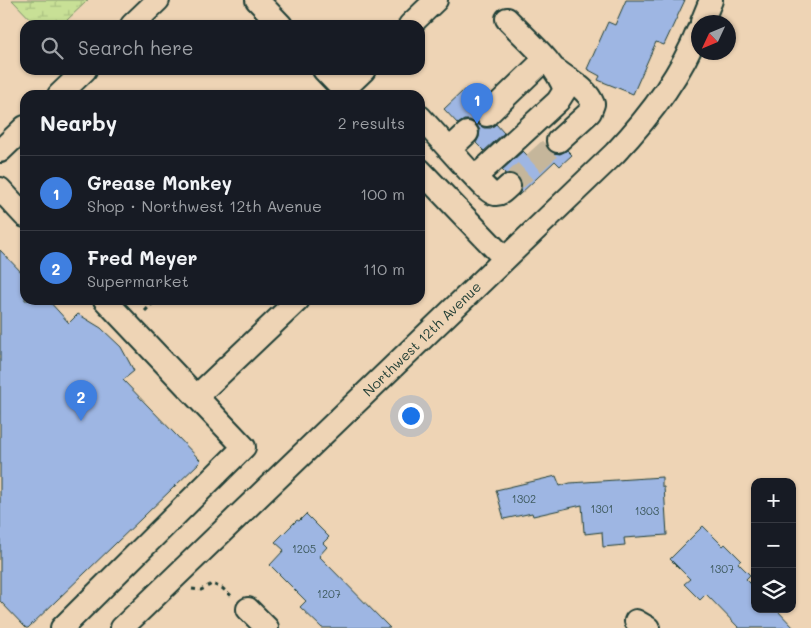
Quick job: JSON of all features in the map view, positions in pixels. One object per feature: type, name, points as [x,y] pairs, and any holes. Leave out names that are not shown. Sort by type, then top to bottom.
[{"type":"street","points":[[137,20],[158,0]]},
{"type":"street","points":[[257,0],[276,20]]},
{"type":"street","points":[[415,20],[436,0]]},
{"type":"street","points":[[705,15],[711,0]]},
{"type":"street","points":[[468,170],[474,174],[482,171],[558,101],[565,90],[562,80],[550,64],[507,19]]},
{"type":"street","name":"Northwest 12th Avenue","points":[[122,628],[615,153],[640,127],[662,96],[681,66],[691,45]]},
{"type":"street","points":[[487,114],[550,64]]},
{"type":"street","points":[[550,64],[584,89],[593,104],[590,112],[558,141]]},
{"type":"street","points":[[64,90],[80,75]]},
{"type":"street","points":[[329,75],[344,90]]},
{"type":"street","points":[[348,90],[360,75]]},
{"type":"street","points":[[425,122],[468,170],[489,190],[495,194],[500,193],[509,186]]},
{"type":"street","points":[[0,151],[20,132]]},
{"type":"street","points":[[450,149],[467,133]]},
{"type":"street","points":[[425,180],[506,260]]},
{"type":"street","points":[[0,189],[20,211]]},
{"type":"street","points":[[62,628],[244,447],[110,305]]},
{"type":"street","points":[[197,396],[293,305]]},
{"type":"street","points":[[248,609],[266,628]]},
{"type":"path","points":[[178,574],[193,590],[201,590],[212,584],[222,588],[248,609]]},
{"type":"green space","points":[[12,0],[88,0],[67,20],[31,20]]},
{"type":"building","points":[[626,0],[685,0],[664,45],[656,42],[633,94],[598,80],[600,76],[587,69],[608,22],[615,25]]},
{"type":"building","points":[[464,90],[478,105],[474,112],[477,124],[484,128],[491,128],[496,124],[504,133],[484,151],[476,143],[480,130],[476,124],[470,120],[464,120],[458,124],[444,109]]},
{"type":"building","points":[[546,145],[554,153],[560,154],[567,150],[572,155],[560,166],[555,161],[518,196],[522,184],[519,178],[513,174],[504,174],[502,170],[523,151],[531,159]]},
{"type":"building","points":[[0,250],[20,271],[20,305],[53,305],[69,323],[78,314],[101,328],[121,347],[134,371],[123,380],[201,461],[28,628],[0,601]]},
{"type":"building","points":[[556,476],[560,486],[570,483],[662,477],[667,535],[624,538],[625,545],[603,547],[602,532],[585,534],[584,532],[582,505],[533,516],[532,513],[504,519],[496,490]]},
{"type":"building","points":[[306,514],[329,537],[323,543],[327,547],[319,556],[390,628],[322,628],[300,607],[306,601],[270,565],[284,550],[275,542],[297,520],[299,521]]},
{"type":"building","points":[[703,526],[723,546],[725,544],[741,560],[738,563],[750,575],[746,579],[751,584],[751,613],[780,613],[794,628],[739,628],[706,594],[700,600],[684,584],[690,579],[670,559]]},
{"type":"tunnel","points":[[509,186],[558,141]]},
{"type":"place","name":"Grease Monkey","points":[[477,124]]},
{"type":"place","name":"Fred Meyer","points":[[81,421]]}]
